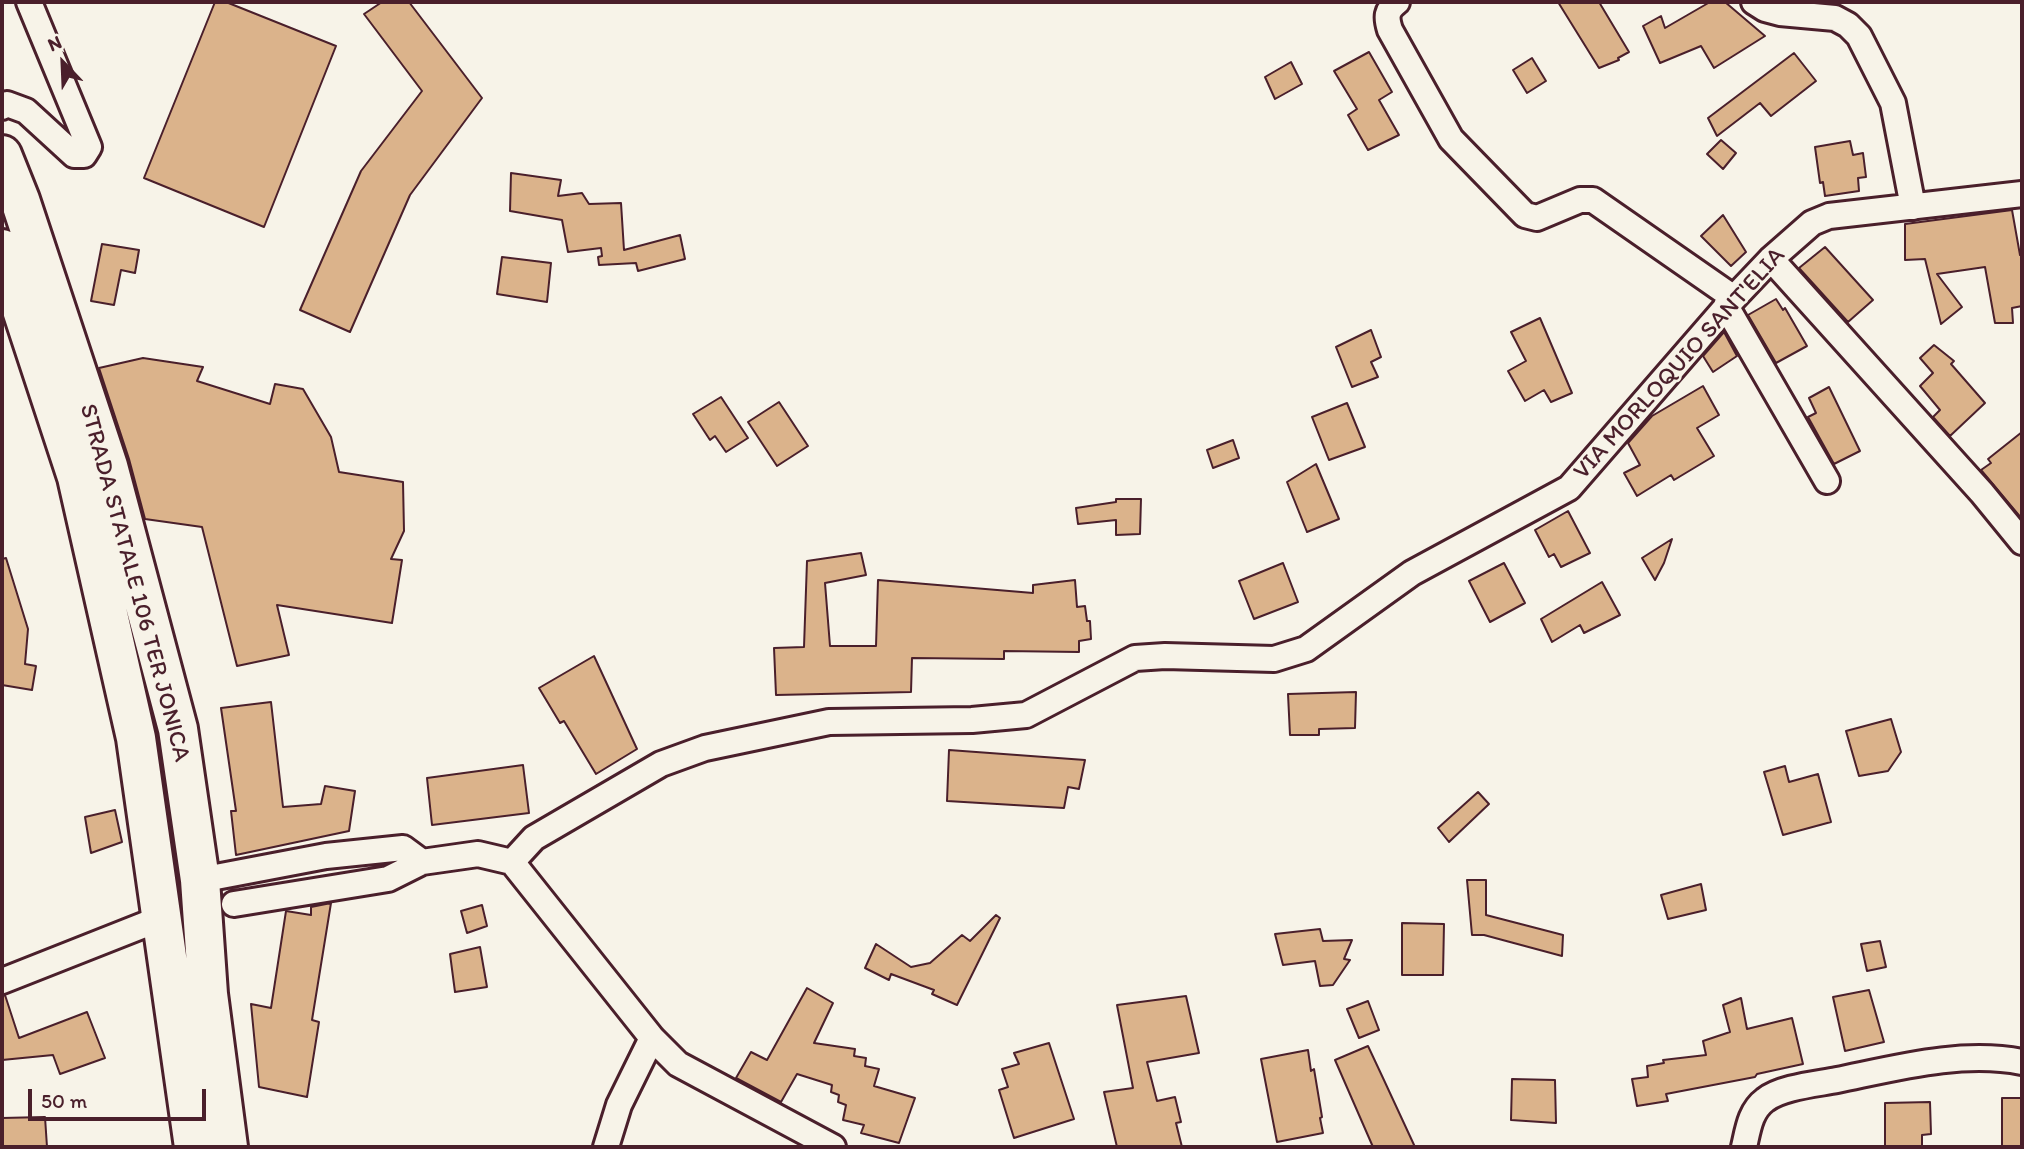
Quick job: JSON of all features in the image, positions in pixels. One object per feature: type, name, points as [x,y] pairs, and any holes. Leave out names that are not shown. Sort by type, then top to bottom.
[{"type":"main road","name":"STRADA STATALE 106 TER JONICA","points":[[2,156],[20,200],[108,466],[178,729],[200,880],[208,994],[228,1147]]},
{"type":"main road","name":"STRADA STATALE 106 TER JONICA","points":[[2,249],[77,477],[136,738],[194,1147]]},
{"type":"main road","points":[[208,994],[230,1013],[253,1147]]},
{"type":"street","points":[[2,107],[7,104],[26,111],[74,155],[84,155],[89,147],[29,2]]},
{"type":"street","points":[[1397,2],[1389,9],[1386,18],[1390,30],[1451,139],[1525,215],[1537,218],[1580,200],[1593,200],[1730,302],[1827,481]]},
{"type":"street","points":[[1754,2],[1765,9],[1780,13],[1835,18],[1848,24],[1859,36],[1893,103],[1913,207]]},
{"type":"street","name":"VIA MORLOQUIO SANT'ELIA","points":[[512,862],[534,838],[661,764],[705,748],[829,722],[972,720],[1026,715],[1135,658],[1165,656],[1274,659],[1306,649],[1412,573],[1569,488],[1730,302],[1771,259],[1812,223],[1829,216],[2022,194]]},
{"type":"street","points":[[1771,259],[1982,492],[2022,542]]},
{"type":"street","points":[[200,880],[326,856],[403,849],[422,862]]},
{"type":"street","points":[[234,904],[388,879],[422,862],[478,853],[512,862],[653,1038],[678,1064],[833,1147]]},
{"type":"street","points":[[2,981],[149,923]]},
{"type":"street","points":[[606,1147],[619,1105],[653,1038]]},
{"type":"street","points":[[1744,1147],[1750,1117],[1766,1099],[1794,1088],[1921,1062],[1983,1059],[2022,1062]]},
{"type":"building","points":[[215,2],[226,2],[336,46],[264,227],[144,178]]},
{"type":"building","points":[[382,2],[409,2],[482,98],[410,195],[350,332],[300,310],[361,171],[422,91],[364,14]]},
{"type":"building","points":[[1558,2],[1599,2],[1629,52],[1618,58],[1619,60],[1599,68]]},
{"type":"building","points":[[1710,2],[1725,2],[1765,36],[1714,68],[1701,46],[1660,63],[1643,26],[1661,16],[1665,28]]},
{"type":"building","points":[[1369,52],[1392,92],[1379,100],[1399,135],[1368,150],[1348,115],[1357,109],[1334,71]]},
{"type":"building","points":[[1794,53],[1816,81],[1771,116],[1760,103],[1717,136],[1708,118]]},
{"type":"building","points":[[1532,58],[1546,81],[1527,93],[1513,70]]},
{"type":"building","points":[[1291,62],[1302,84],[1275,99],[1265,77]]},
{"type":"building","points":[[1721,140],[1736,153],[1723,169],[1707,154]]},
{"type":"building","points":[[1850,141],[1853,155],[1863,153],[1866,177],[1858,178],[1859,191],[1825,196],[1823,182],[1820,183],[1815,147]]},
{"type":"building","points":[[511,173],[561,180],[558,196],[582,193],[589,204],[621,203],[624,250],[680,235],[685,259],[638,271],[636,263],[599,265],[601,248],[568,252],[562,220],[510,211]]},
{"type":"building","points":[[2012,210],[2020,255],[2022,254],[2022,306],[2012,308],[2013,323],[1995,323],[1985,267],[1937,274],[1962,307],[1941,324],[1925,259],[1905,260],[1905,224]]},
{"type":"building","points":[[1723,215],[1746,252],[1731,266],[1701,236]]},
{"type":"building","points":[[102,244],[139,250],[135,273],[121,270],[114,305],[91,301]]},
{"type":"building","points":[[1825,247],[1873,300],[1848,322],[1799,268]]},
{"type":"building","points":[[502,257],[551,263],[547,302],[497,294]]},
{"type":"building","points":[[1776,299],[1783,310],[1785,308],[1807,346],[1776,363],[1748,315]]},
{"type":"building","points":[[1540,318],[1572,393],[1551,402],[1544,390],[1525,401],[1508,371],[1526,361],[1511,332]]},
{"type":"building","points":[[1371,330],[1381,357],[1371,362],[1378,377],[1352,387],[1336,347]]},
{"type":"building","points":[[1724,332],[1737,356],[1713,372],[1703,356]]},
{"type":"building","points":[[1934,345],[1954,361],[1951,364],[1985,403],[1950,436],[1933,417],[1940,410],[1920,386],[1933,373],[1920,358]]},
{"type":"building","points":[[143,358],[203,367],[197,381],[270,404],[275,384],[303,389],[331,437],[339,472],[403,482],[404,531],[391,559],[402,560],[392,623],[277,605],[289,655],[237,666],[202,527],[145,519],[129,459],[99,368]]},
{"type":"building","points":[[1703,386],[1719,415],[1697,428],[1714,456],[1674,480],[1671,475],[1637,496],[1624,473],[1640,465],[1628,443],[1652,416]]},
{"type":"building","points":[[1829,387],[1860,451],[1834,464],[1808,417],[1816,413],[1809,398]]},
{"type":"building","points":[[721,397],[748,438],[726,452],[715,436],[710,440],[693,414]]},
{"type":"building","points":[[779,402],[808,446],[777,466],[748,422]]},
{"type":"building","points":[[1347,403],[1365,447],[1329,460],[1312,417]]},
{"type":"building","points":[[2022,432],[2022,519],[1981,470],[1991,463],[1988,459]]},
{"type":"building","points":[[1233,440],[1239,458],[1213,468],[1207,450]]},
{"type":"building","points":[[1316,464],[1339,519],[1307,532],[1287,482]]},
{"type":"building","points":[[1116,499],[1141,499],[1140,534],[1116,535],[1116,520],[1078,524],[1076,508],[1116,502]]},
{"type":"building","points":[[1568,511],[1590,553],[1561,567],[1554,554],[1549,557],[1535,530]]},
{"type":"building","points":[[1672,539],[1664,563],[1655,580],[1642,558]]},
{"type":"building","points":[[861,553],[866,575],[825,583],[830,646],[876,646],[878,580],[1033,593],[1033,585],[1075,580],[1077,607],[1085,606],[1087,621],[1090,621],[1091,639],[1079,641],[1079,652],[1004,651],[1004,659],[912,658],[911,692],[776,695],[774,648],[804,647],[807,561]]},
{"type":"building","points":[[6,558],[28,629],[25,664],[36,666],[32,690],[2,685],[2,559]]},
{"type":"building","points":[[1283,563],[1298,602],[1254,619],[1239,581]]},
{"type":"building","points":[[1504,563],[1525,603],[1490,622],[1469,581]]},
{"type":"building","points":[[1602,582],[1620,615],[1584,633],[1580,625],[1552,642],[1541,619]]},
{"type":"building","points":[[594,656],[637,749],[596,774],[564,721],[560,723],[539,688]]},
{"type":"building","points":[[1356,692],[1355,728],[1319,729],[1319,735],[1290,735],[1288,694]]},
{"type":"building","points":[[271,702],[283,807],[321,804],[325,786],[355,791],[349,831],[236,855],[231,811],[236,811],[221,708]]},
{"type":"building","points":[[1891,719],[1901,752],[1888,771],[1859,776],[1846,731]]},
{"type":"building","points":[[949,750],[1085,760],[1079,789],[1068,787],[1064,808],[947,801]]},
{"type":"building","points":[[523,765],[529,813],[432,825],[427,778]]},
{"type":"building","points":[[1785,766],[1789,782],[1818,774],[1831,822],[1783,835],[1764,772]]},
{"type":"building","points":[[1478,792],[1489,804],[1449,842],[1438,828]]},
{"type":"building","points":[[115,810],[122,842],[91,853],[85,817]]},
{"type":"building","points":[[1467,880],[1486,880],[1486,915],[1563,935],[1562,956],[1484,935],[1472,935]]},
{"type":"building","points":[[1701,884],[1706,910],[1668,919],[1661,895]]},
{"type":"building","points":[[331,903],[312,1020],[319,1022],[307,1097],[259,1087],[251,1004],[271,1008],[286,911],[311,915],[311,907]]},
{"type":"building","points":[[482,905],[487,926],[467,933],[461,911]]},
{"type":"building","points":[[996,915],[1000,918],[957,1005],[932,994],[934,990],[891,974],[889,980],[865,968],[876,944],[911,967],[930,963],[962,935],[970,941]]},
{"type":"building","points":[[1402,923],[1444,924],[1443,975],[1402,975]]},
{"type":"building","points":[[1320,929],[1323,941],[1352,940],[1344,959],[1350,960],[1333,985],[1320,986],[1315,961],[1283,965],[1275,934]]},
{"type":"building","points":[[1880,941],[1886,967],[1867,971],[1861,944]]},
{"type":"building","points":[[480,947],[487,987],[455,992],[450,954]]},
{"type":"building","points":[[807,988],[833,1003],[814,1043],[855,1049],[854,1056],[866,1058],[865,1066],[879,1069],[874,1086],[915,1098],[899,1143],[861,1133],[864,1125],[843,1120],[846,1105],[838,1102],[839,1095],[831,1092],[832,1085],[797,1074],[781,1102],[736,1078],[751,1052],[767,1060]]},
{"type":"building","points":[[1869,990],[1884,1042],[1845,1051],[1833,997]]},
{"type":"building","points":[[5,995],[19,1038],[87,1012],[105,1058],[60,1074],[53,1055],[2,1060],[2,996]]},
{"type":"building","points":[[1186,996],[1199,1053],[1147,1062],[1157,1101],[1175,1097],[1181,1122],[1176,1123],[1182,1147],[1117,1147],[1104,1092],[1133,1088],[1117,1005]]},
{"type":"building","points":[[1741,998],[1747,1029],[1792,1018],[1803,1064],[1757,1074],[1755,1077],[1666,1094],[1668,1101],[1637,1106],[1632,1079],[1648,1077],[1647,1066],[1664,1063],[1663,1060],[1706,1055],[1703,1041],[1730,1032],[1723,1005]]},
{"type":"building","points":[[1368,1001],[1379,1030],[1359,1038],[1347,1009]]},
{"type":"building","points":[[1049,1043],[1074,1119],[1014,1138],[999,1090],[1008,1087],[1002,1069],[1019,1064],[1014,1053]]},
{"type":"building","points":[[1368,1046],[1415,1147],[1373,1147],[1335,1060]]},
{"type":"building","points":[[1308,1050],[1311,1071],[1314,1069],[1323,1133],[1277,1142],[1261,1059]]},
{"type":"building","points":[[1512,1079],[1555,1080],[1556,1123],[1511,1120]]},
{"type":"building","points":[[2002,1098],[2022,1098],[2022,1147],[2002,1147]]},
{"type":"building","points":[[1930,1102],[1931,1134],[1922,1135],[1922,1147],[1885,1147],[1885,1103]]},
{"type":"building","points":[[45,1117],[47,1147],[2,1147],[2,1118]]}]
